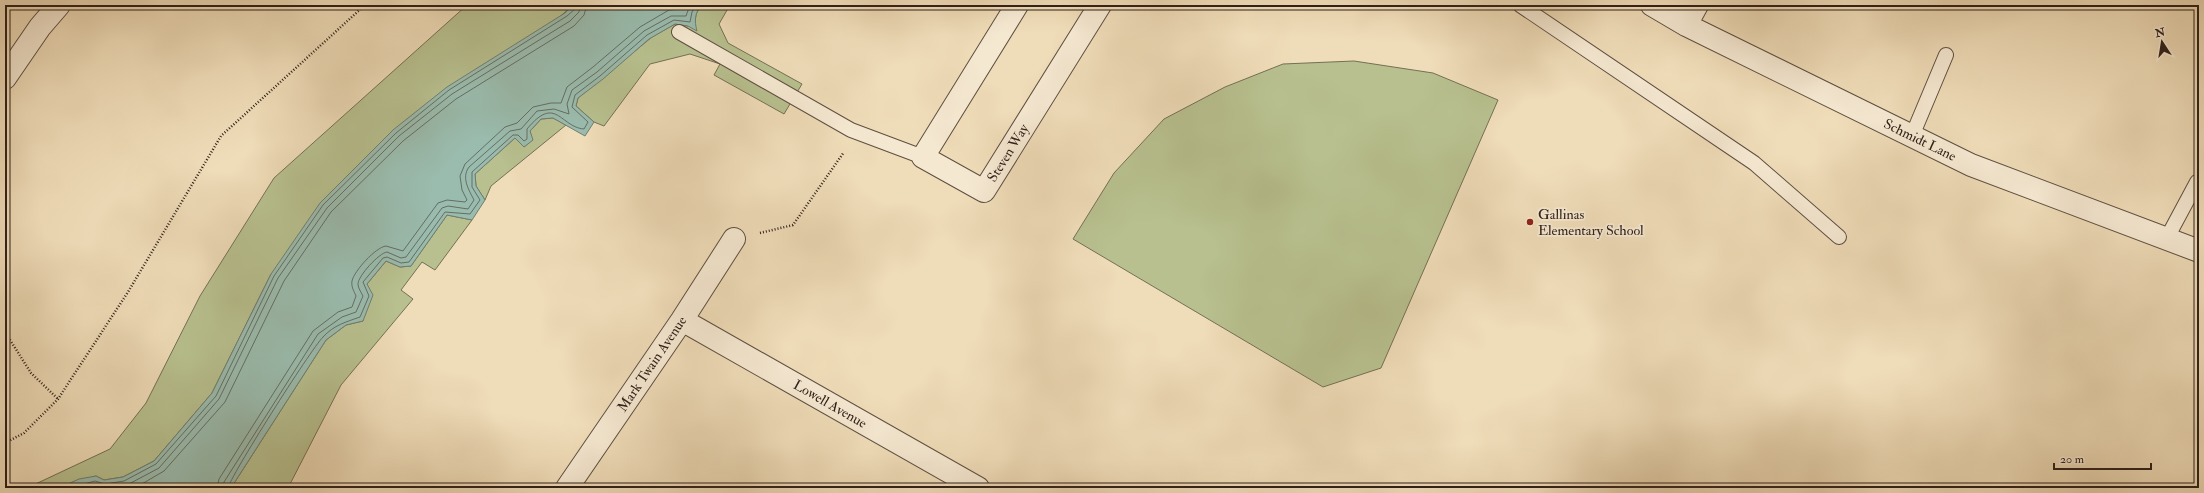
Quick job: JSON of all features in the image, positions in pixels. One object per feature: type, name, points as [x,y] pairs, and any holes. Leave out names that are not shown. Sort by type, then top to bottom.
[{"type":"street","points":[[5,78],[40,27],[60,5]]},
{"type":"street","points":[[923,157],[1017,5]]},
{"type":"street","name":"Steven Way","points":[[923,157],[984,191],[1100,5]]},
{"type":"street","name":"Schmidt Lane","points":[[1652,5],[1686,25],[1971,165],[2199,251]]},
{"type":"street","points":[[1686,25],[1697,5]]},
{"type":"street","name":"Mark Twain Avenue","points":[[567,488],[682,320],[734,239]]},
{"type":"street","name":"Lowell Avenue","points":[[682,320],[978,488]]},
{"type":"lane","points":[[1520,5],[1754,163],[1838,237]]},
{"type":"lane","points":[[679,32],[851,130],[923,157]]},
{"type":"lane","points":[[1912,136],[1946,55]]},
{"type":"lane","points":[[2167,238],[2197,182]]},
{"type":"path","points":[[5,443],[24,433],[58,399],[128,292],[221,136],[365,5]]},
{"type":"path","points":[[734,239],[793,225],[847,148]]},
{"type":"path","points":[[5,332],[31,373],[58,399]]},
{"type":"green space","points":[[467,5],[573,5],[271,274],[212,393],[154,461],[123,477],[104,480],[96,476],[59,488],[27,488],[110,449],[146,403],[200,296],[274,178]]},
{"type":"green space","points":[[701,5],[730,5],[719,24],[728,43],[802,84],[784,114],[714,75],[720,64],[690,54],[650,64],[604,126],[594,122],[576,106],[578,98],[652,37],[675,24],[688,26],[695,23],[696,14]]},
{"type":"green space","points":[[1354,61],[1433,73],[1498,100],[1381,368],[1323,387],[1073,239],[1114,173],[1164,119],[1225,87],[1283,64]]},
{"type":"green space","points":[[553,118],[566,125],[491,186],[485,200],[476,186],[475,174],[515,138],[524,147],[532,140],[530,131],[541,119]]},
{"type":"green space","points":[[447,215],[472,220],[435,270],[422,262],[401,290],[413,299],[341,385],[288,488],[231,488],[326,340],[346,325],[363,321],[367,284],[386,261],[400,267],[411,266]]},
{"type":"water","points":[[573,5],[701,5],[697,11],[696,17],[697,31],[688,26],[675,24],[649,39],[603,79],[578,98],[576,106],[594,122],[585,136],[553,118],[541,119],[530,131],[533,140],[524,147],[515,138],[475,174],[476,186],[485,200],[472,220],[447,215],[411,266],[400,267],[386,261],[367,284],[373,295],[363,321],[346,325],[326,340],[231,488],[59,488],[79,479],[96,476],[104,480],[123,477],[154,461],[212,393],[271,274],[320,203],[393,130],[447,87],[565,13]]},
{"type":"place","name":"Gallinas Elementary School","points":[[1530,222]]}]
